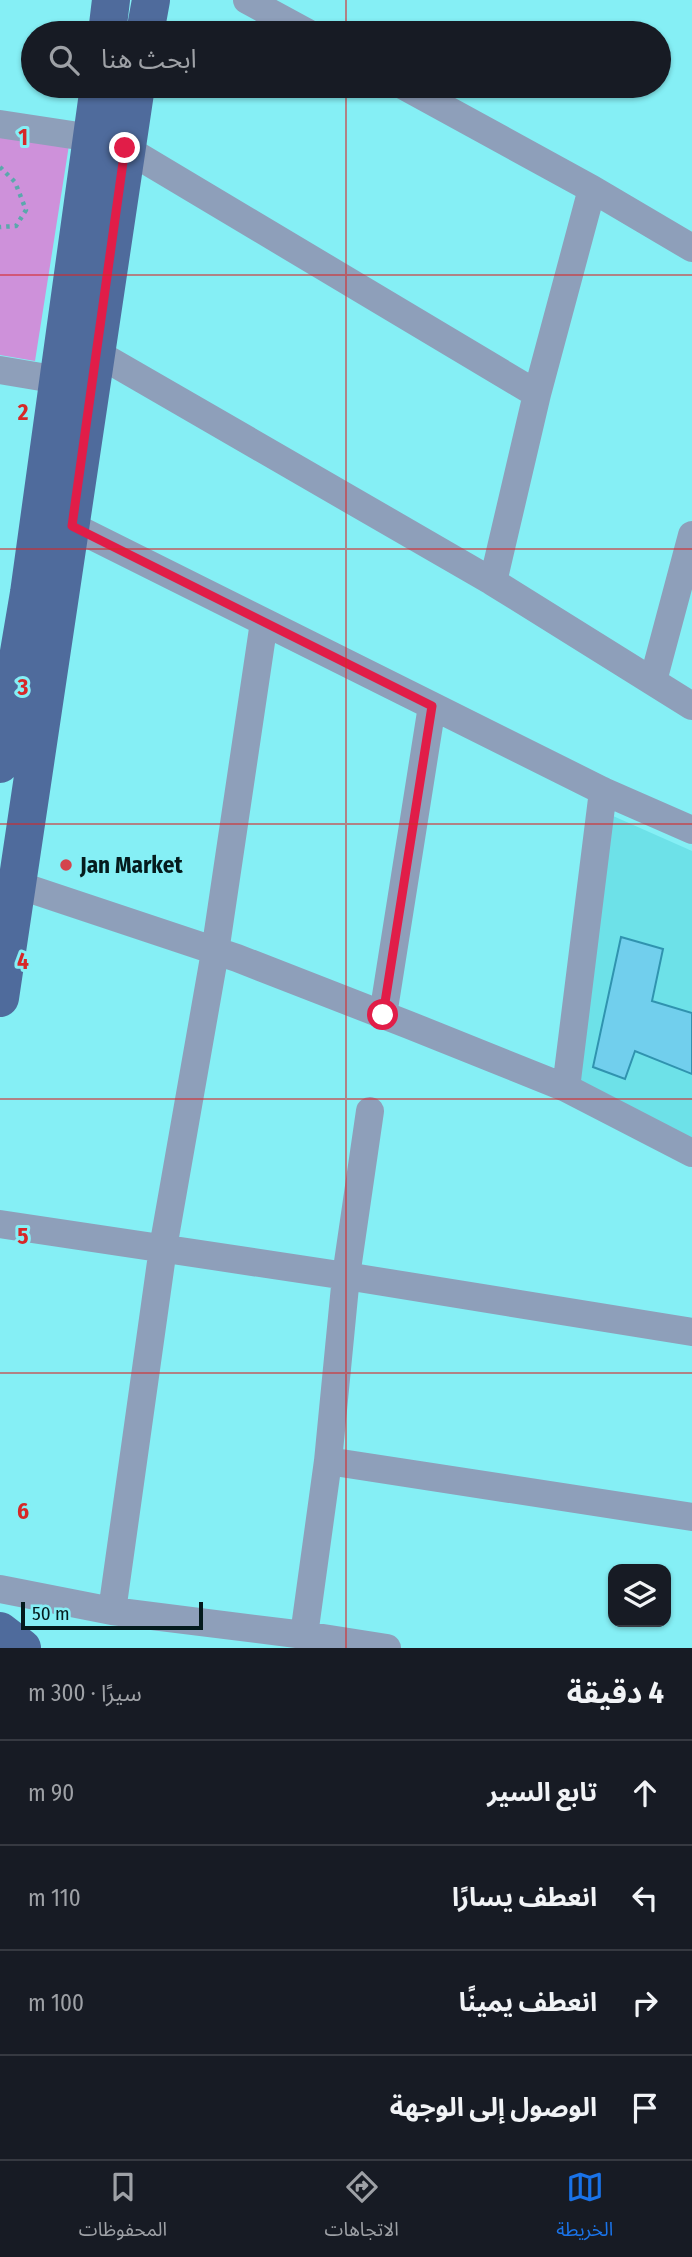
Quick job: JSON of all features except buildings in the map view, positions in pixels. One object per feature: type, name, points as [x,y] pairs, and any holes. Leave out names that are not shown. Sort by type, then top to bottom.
[{"type":"main road","points":[[108,21],[111,0]]},
{"type":"main road","points":[[147,21],[151,0]]},
{"type":"main road","points":[[1,986],[72,526],[95,352],[108,143],[101,98]]},
{"type":"main road","points":[[0,764],[29,593],[59,380],[108,143],[130,98]]},
{"type":"main road","points":[[0,1631],[22,1648]]},
{"type":"street","points":[[247,0],[286,21]]},
{"type":"street","points":[[426,98],[592,189],[692,248]]},
{"type":"street","points":[[0,124],[108,143],[537,394]]},
{"type":"street","points":[[493,582],[537,394],[592,189]]},
{"type":"street","points":[[95,352],[493,582],[692,706]]},
{"type":"street","points":[[0,370],[59,380]]},
{"type":"street","points":[[72,526],[603,790],[692,830]]},
{"type":"street","points":[[653,681],[692,534]]},
{"type":"street","points":[[112,1611],[163,1248],[215,952],[264,622]]},
{"type":"street","points":[[383,1015],[432,706]]},
{"type":"street","points":[[566,1088],[603,790]]},
{"type":"street","points":[[15,884],[215,952],[383,1015],[566,1088],[692,1153]]},
{"type":"street","points":[[304,1635],[328,1461],[346,1276],[370,1111]]},
{"type":"street","points":[[0,1224],[692,1332]]},
{"type":"street","points":[[328,1461],[692,1517]]},
{"type":"street","points":[[0,1589],[112,1611],[387,1648]]},
{"type":"path","points":[[0,167],[15,182],[26,210],[16,226],[0,227]]},
{"type":"shaded area","points":[[0,134],[69,145],[35,361],[0,355]]},
{"type":"shaded area","points":[[613,816],[692,851],[692,1141],[575,1082]]},
{"type":"place","name":"Jan Market","points":[[66,865]]},
{"type":"route","points":[[125,148],[72,526],[432,706],[383,1015]]}]
